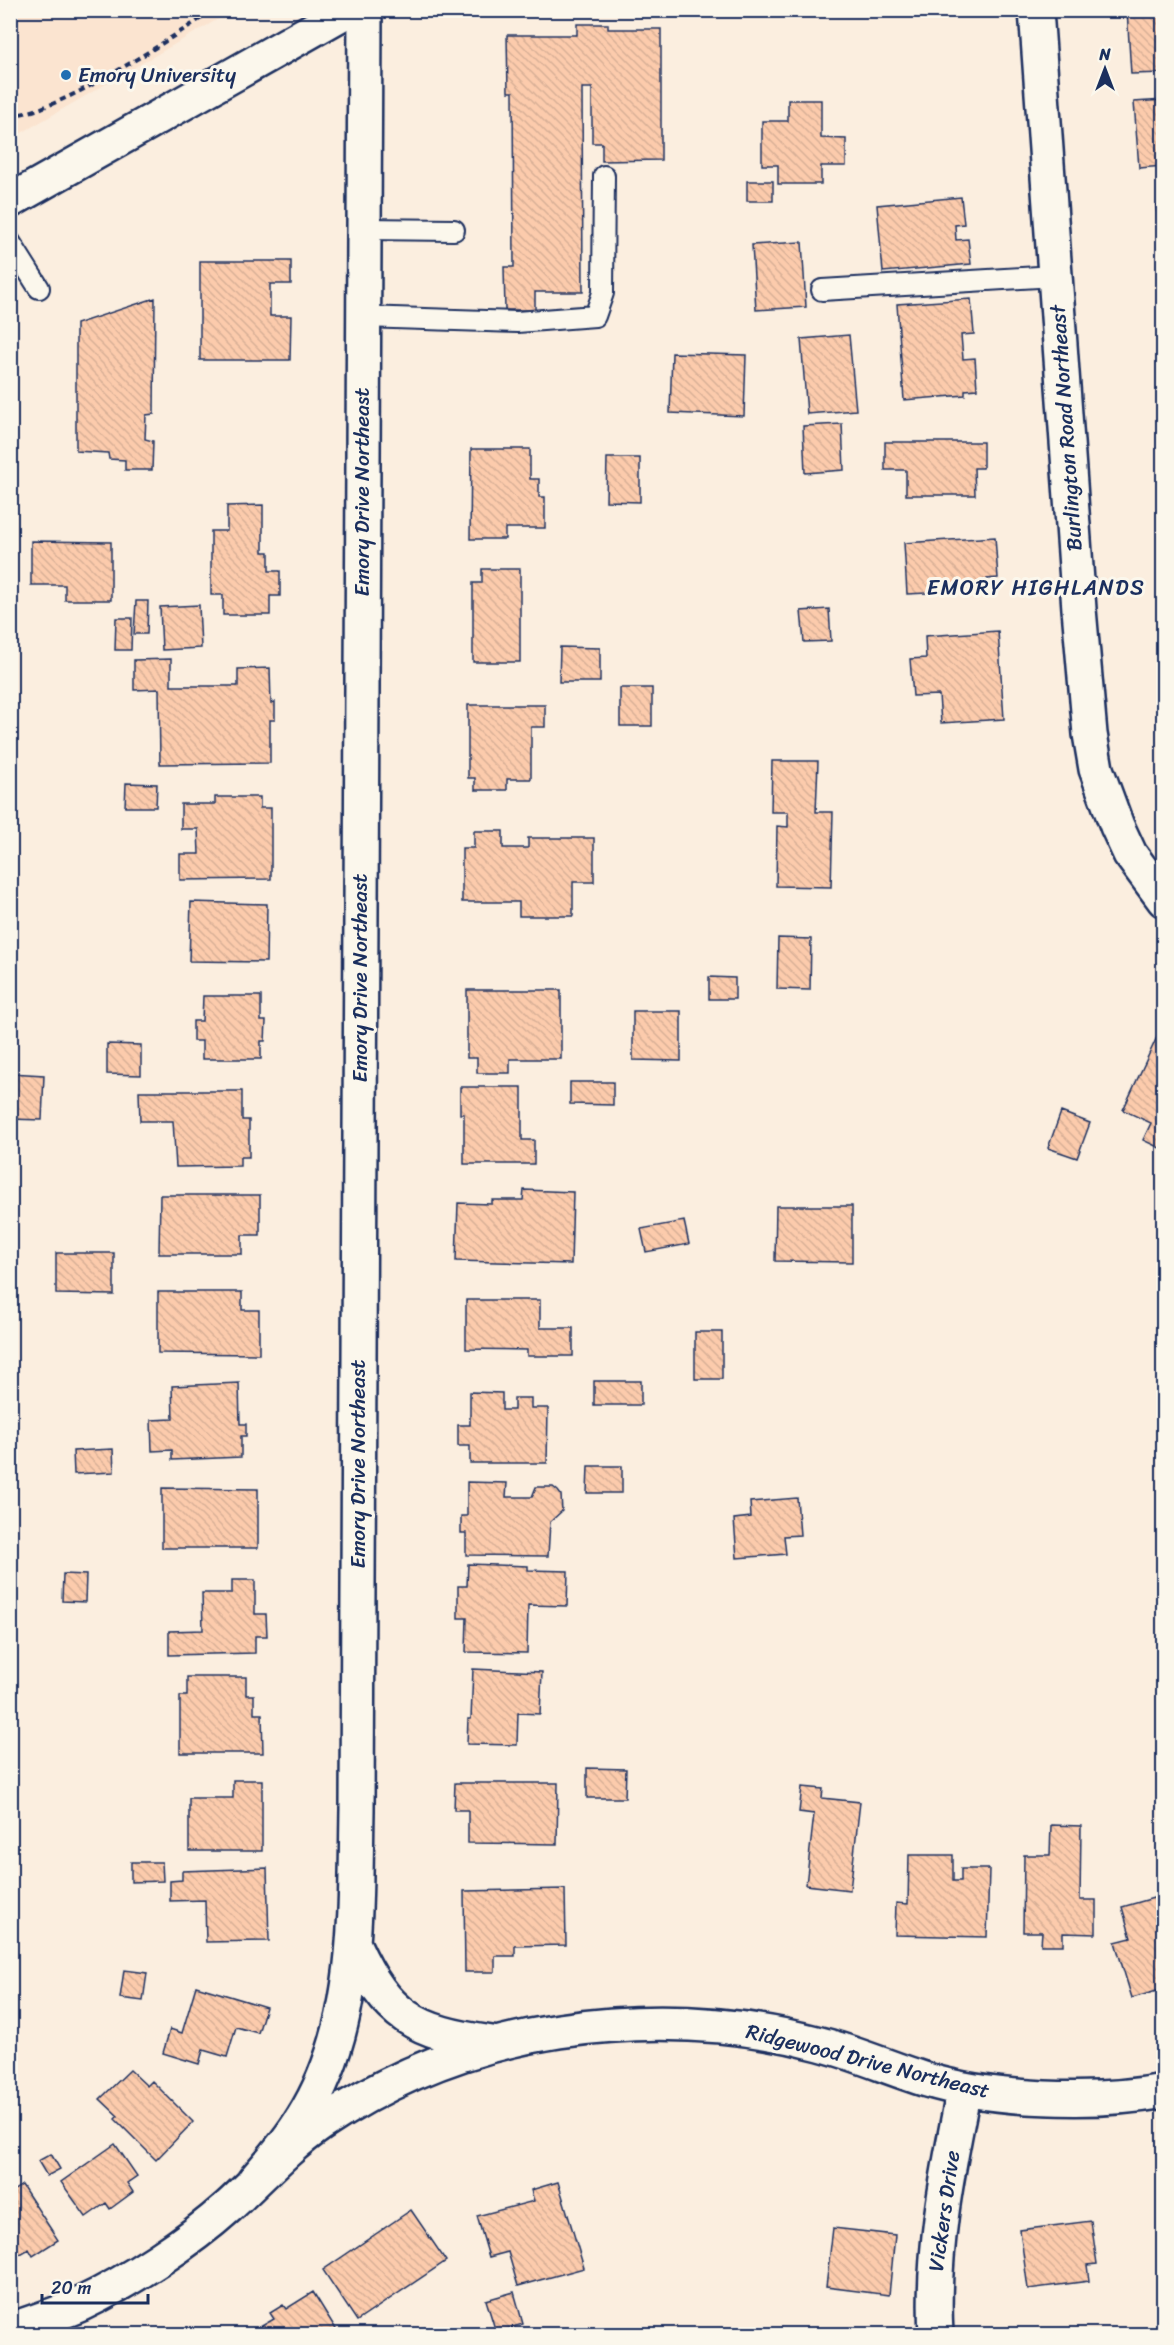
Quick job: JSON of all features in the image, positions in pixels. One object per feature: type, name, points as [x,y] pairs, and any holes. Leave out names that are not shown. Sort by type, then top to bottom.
[{"type":"street","points":[[10,201],[348,10]]},
{"type":"street","name":"Emory Drive Northeast","points":[[254,2181],[303,2118],[322,2080],[336,2045],[354,1945],[357,1798],[365,10]]},
{"type":"street","name":"Burlington Road Northeast","points":[[1036,10],[1079,609],[1096,770],[1130,854],[1164,900]]},
{"type":"street","name":"Emory Drive Northeast","points":[[354,1945],[367,1973],[383,1996],[408,2020],[447,2035],[496,2043]]},
{"type":"street","name":"Ridgewood Drive Northeast","points":[[10,2330],[81,2304],[122,2281],[186,2239],[226,2208],[288,2148],[361,2100],[429,2066],[496,2043],[558,2031],[637,2022],[738,2027],[821,2044],[928,2080],[964,2089],[1013,2096],[1057,2097],[1110,2096],[1164,2091]]},
{"type":"street","name":"Vickers Drive","points":[[936,2334],[934,2298],[940,2215],[964,2089]]},
{"type":"lane","points":[[363,316],[517,322],[595,316],[603,293],[604,176]]},
{"type":"lane","points":[[364,229],[454,230]]},
{"type":"lane","points":[[10,242],[39,288]]},
{"type":"lane","points":[[822,290],[1055,276]]},
{"type":"path","points":[[12,116],[56,103],[140,57],[214,10]]},
{"type":"shaded area","name":"Emory University","points":[[11,10],[232,10],[232,11],[11,139]]},
{"type":"building","points":[[1127,10],[1164,10],[1164,73],[1131,74]]},
{"type":"building","points":[[577,24],[608,24],[608,29],[661,29],[661,160],[602,161],[602,143],[592,143],[592,88],[582,88],[583,292],[535,292],[535,310],[505,310],[504,267],[514,267],[513,92],[508,92],[507,35],[577,35]]},
{"type":"building","points":[[788,100],[821,100],[821,138],[846,139],[846,166],[821,166],[821,184],[778,184],[778,165],[762,165],[762,121],[788,121]]},
{"type":"building","points":[[1164,100],[1164,166],[1139,168],[1134,102]]},
{"type":"building","points":[[747,181],[773,181],[773,201],[747,201]]},
{"type":"building","points":[[961,197],[964,224],[955,225],[956,240],[968,239],[971,264],[883,272],[877,205]]},
{"type":"building","points":[[1164,204],[1164,256],[1161,257],[1156,205]]},
{"type":"building","points":[[802,242],[806,307],[756,310],[752,245]]},
{"type":"building","points":[[200,261],[291,261],[291,284],[270,284],[270,316],[291,316],[290,360],[200,360]]},
{"type":"building","points":[[155,298],[154,414],[146,415],[145,439],[153,441],[152,470],[125,470],[125,460],[109,459],[108,453],[76,451],[76,324]]},
{"type":"building","points":[[971,299],[974,334],[961,335],[963,359],[975,358],[977,389],[965,390],[965,395],[904,400],[897,304]]},
{"type":"building","points":[[849,335],[856,410],[807,414],[801,339]]},
{"type":"building","points":[[672,353],[746,355],[744,416],[670,413]]},
{"type":"building","points":[[842,424],[844,470],[805,473],[803,426]]},
{"type":"building","points":[[1159,424],[1164,424],[1164,474]]},
{"type":"building","points":[[885,442],[983,442],[983,468],[974,468],[975,495],[906,495],[906,470],[885,470]]},
{"type":"building","points":[[471,449],[530,449],[530,479],[539,479],[539,497],[545,497],[545,528],[505,528],[505,539],[470,539]]},
{"type":"building","points":[[607,458],[640,458],[640,502],[606,501]]},
{"type":"building","points":[[263,505],[263,552],[269,552],[269,571],[280,571],[280,596],[270,596],[270,615],[223,615],[223,595],[211,595],[211,531],[227,531],[227,506]]},
{"type":"building","points":[[995,537],[998,578],[987,579],[987,590],[907,594],[904,543]]},
{"type":"building","points":[[31,541],[111,542],[111,600],[65,600],[65,585],[31,585]]},
{"type":"building","points":[[482,569],[520,569],[520,662],[473,662],[473,583],[482,583]]},
{"type":"building","points":[[136,601],[148,601],[147,634],[134,634]]},
{"type":"building","points":[[199,605],[201,648],[162,650],[160,607]]},
{"type":"building","points":[[829,609],[831,641],[804,642],[801,611]]},
{"type":"building","points":[[116,618],[132,618],[131,650],[115,650]]},
{"type":"building","points":[[998,631],[1004,719],[941,723],[939,695],[913,696],[910,659],[926,658],[925,636]]},
{"type":"building","points":[[560,647],[600,648],[600,682],[559,682]]},
{"type":"building","points":[[171,659],[171,686],[238,686],[238,669],[270,668],[271,703],[275,702],[275,720],[270,720],[270,763],[160,764],[159,689],[134,690],[134,660]]},
{"type":"building","points":[[620,688],[652,688],[652,726],[620,726]]},
{"type":"building","points":[[468,705],[545,705],[545,727],[531,727],[531,779],[507,779],[507,790],[475,790],[475,778],[468,778]]},
{"type":"building","points":[[772,761],[818,761],[816,812],[833,812],[831,887],[776,886],[777,826],[788,827],[788,812],[771,812]]},
{"type":"building","points":[[126,783],[157,784],[156,807],[125,807]]},
{"type":"building","points":[[215,797],[260,797],[260,808],[271,808],[271,879],[180,880],[180,854],[199,854],[198,829],[181,829],[181,804],[215,804]]},
{"type":"building","points":[[474,831],[503,831],[503,848],[528,848],[528,838],[594,838],[594,882],[573,882],[573,916],[519,916],[519,902],[462,902],[462,848],[474,848]]},
{"type":"building","points":[[191,902],[267,904],[266,962],[189,961]]},
{"type":"building","points":[[778,938],[811,939],[810,990],[777,989]]},
{"type":"building","points":[[709,977],[735,978],[735,999],[709,999]]},
{"type":"building","points":[[467,990],[561,990],[561,1059],[510,1059],[510,1073],[477,1073],[477,1058],[467,1058]]},
{"type":"building","points":[[203,996],[261,996],[261,1021],[266,1021],[265,1041],[261,1041],[261,1059],[202,1059],[202,1041],[193,1041],[193,1021],[202,1021]]},
{"type":"building","points":[[633,1011],[681,1011],[681,1061],[633,1060]]},
{"type":"building","points":[[1158,1035],[1164,1038],[1164,1150],[1143,1140],[1151,1123],[1123,1110]]},
{"type":"building","points":[[107,1044],[141,1045],[141,1075],[107,1074]]},
{"type":"building","points":[[10,1073],[44,1075],[42,1120],[10,1119]]},
{"type":"building","points":[[570,1082],[613,1082],[613,1105],[570,1104]]},
{"type":"building","points":[[460,1087],[522,1087],[522,1140],[534,1140],[534,1164],[464,1164],[464,1114],[460,1114]]},
{"type":"building","points":[[139,1091],[242,1091],[242,1120],[249,1120],[249,1157],[240,1157],[240,1166],[176,1167],[173,1121],[140,1121]]},
{"type":"building","points":[[1061,1112],[1090,1123],[1077,1158],[1048,1148]]},
{"type":"building","points":[[524,1190],[573,1192],[571,1264],[456,1261],[458,1203],[492,1204],[492,1200],[523,1200]]},
{"type":"building","points":[[160,1195],[260,1195],[260,1235],[242,1235],[242,1254],[159,1254]]},
{"type":"building","points":[[776,1206],[852,1206],[852,1262],[775,1261]]},
{"type":"building","points":[[684,1221],[689,1244],[646,1252],[641,1229]]},
{"type":"building","points":[[56,1253],[114,1253],[114,1295],[56,1294]]},
{"type":"building","points":[[158,1292],[242,1292],[242,1310],[259,1310],[259,1354],[158,1353]]},
{"type":"building","points":[[466,1300],[540,1300],[540,1328],[573,1328],[573,1356],[527,1356],[527,1350],[466,1349]]},
{"type":"building","points":[[695,1332],[722,1332],[722,1379],[695,1379]]},
{"type":"building","points":[[594,1381],[641,1381],[641,1405],[594,1405]]},
{"type":"building","points":[[239,1383],[240,1424],[246,1424],[246,1436],[241,1436],[241,1457],[172,1460],[172,1450],[152,1451],[151,1420],[173,1419],[172,1386]]},
{"type":"building","points":[[470,1392],[502,1393],[502,1410],[514,1410],[514,1398],[531,1398],[531,1408],[548,1408],[547,1463],[470,1463],[470,1446],[458,1446],[458,1425],[470,1425]]},
{"type":"building","points":[[113,1449],[114,1472],[74,1474],[73,1451]]},
{"type":"building","points":[[588,1466],[622,1466],[622,1493],[587,1493]]},
{"type":"building","points":[[467,1482],[507,1483],[506,1497],[532,1497],[536,1487],[553,1487],[558,1491],[561,1495],[562,1511],[550,1522],[548,1556],[466,1555],[466,1533],[461,1533],[461,1516],[467,1516]]},
{"type":"building","points":[[162,1488],[258,1489],[258,1548],[162,1548]]},
{"type":"building","points":[[797,1498],[800,1535],[784,1536],[786,1554],[737,1558],[734,1519],[751,1517],[750,1502]]},
{"type":"building","points":[[468,1564],[528,1566],[528,1570],[568,1571],[567,1606],[528,1605],[527,1653],[466,1652],[467,1618],[458,1618],[458,1586],[467,1586]]},
{"type":"building","points":[[63,1574],[86,1575],[85,1602],[62,1601]]},
{"type":"building","points":[[232,1580],[255,1580],[255,1614],[266,1614],[267,1636],[255,1636],[255,1653],[169,1655],[169,1631],[203,1630],[202,1593],[232,1593]]},
{"type":"building","points":[[473,1669],[542,1672],[540,1714],[518,1713],[517,1745],[467,1744],[468,1719],[471,1719]]},
{"type":"building","points":[[187,1677],[246,1677],[246,1695],[254,1695],[254,1714],[262,1714],[263,1753],[180,1753],[180,1696],[187,1696]]},
{"type":"building","points":[[587,1768],[626,1769],[625,1798],[587,1798]]},
{"type":"building","points":[[233,1780],[262,1780],[262,1851],[189,1851],[189,1798],[233,1798]]},
{"type":"building","points":[[455,1783],[558,1783],[557,1844],[468,1843],[468,1810],[454,1810]]},
{"type":"building","points":[[802,1787],[823,1789],[822,1798],[860,1802],[850,1890],[806,1885],[814,1814],[799,1812]]},
{"type":"building","points":[[1051,1825],[1081,1826],[1080,1900],[1096,1900],[1096,1934],[1063,1933],[1063,1945],[1041,1945],[1042,1932],[1023,1932],[1024,1855],[1050,1855]]},
{"type":"building","points":[[909,1855],[953,1855],[953,1881],[961,1881],[961,1869],[989,1869],[987,1937],[895,1935],[896,1903],[908,1904]]},
{"type":"building","points":[[131,1862],[162,1862],[163,1881],[131,1882]]},
{"type":"building","points":[[267,1868],[269,1941],[206,1942],[205,1900],[170,1901],[170,1881],[182,1880],[182,1871]]},
{"type":"building","points":[[565,1889],[566,1945],[515,1946],[515,1956],[495,1956],[495,1972],[465,1972],[464,1891]]},
{"type":"building","points":[[1164,1895],[1164,1989],[1132,1998],[1115,1942],[1131,1938],[1122,1907]]},
{"type":"building","points":[[124,1970],[147,1973],[143,2001],[120,1998]]},
{"type":"building","points":[[196,1986],[266,2007],[258,2033],[236,2027],[227,2057],[203,2050],[199,2064],[163,2053],[170,2029],[182,2033]]},
{"type":"building","points":[[130,2070],[147,2086],[152,2081],[193,2122],[156,2160],[115,2119],[118,2116],[100,2099]]},
{"type":"building","points":[[115,2144],[137,2176],[127,2183],[133,2192],[110,2209],[106,2203],[86,2217],[61,2182]]},
{"type":"building","points":[[51,2154],[60,2169],[47,2176],[38,2161]]},
{"type":"building","points":[[558,2182],[584,2268],[518,2286],[508,2252],[489,2257],[477,2216],[534,2201],[531,2190]]},
{"type":"building","points":[[22,2185],[58,2240],[33,2256],[29,2249],[10,2260],[10,2193]]},
{"type":"building","points":[[411,2210],[446,2261],[357,2321],[323,2270]]},
{"type":"building","points":[[1091,2221],[1097,2264],[1087,2265],[1089,2281],[1028,2289],[1020,2230]]},
{"type":"building","points":[[833,2228],[895,2235],[889,2295],[826,2287]]},
{"type":"building","points":[[313,2292],[339,2334],[265,2334],[260,2327],[274,2319],[270,2313],[283,2305],[286,2309]]},
{"type":"building","points":[[514,2292],[523,2324],[496,2332],[486,2300]]},
{"type":"place","name":"Emory University","points":[[66,75]]},
{"type":"district","name":"EMORY HIGHLANDS","points":[[1036,587]]}]
